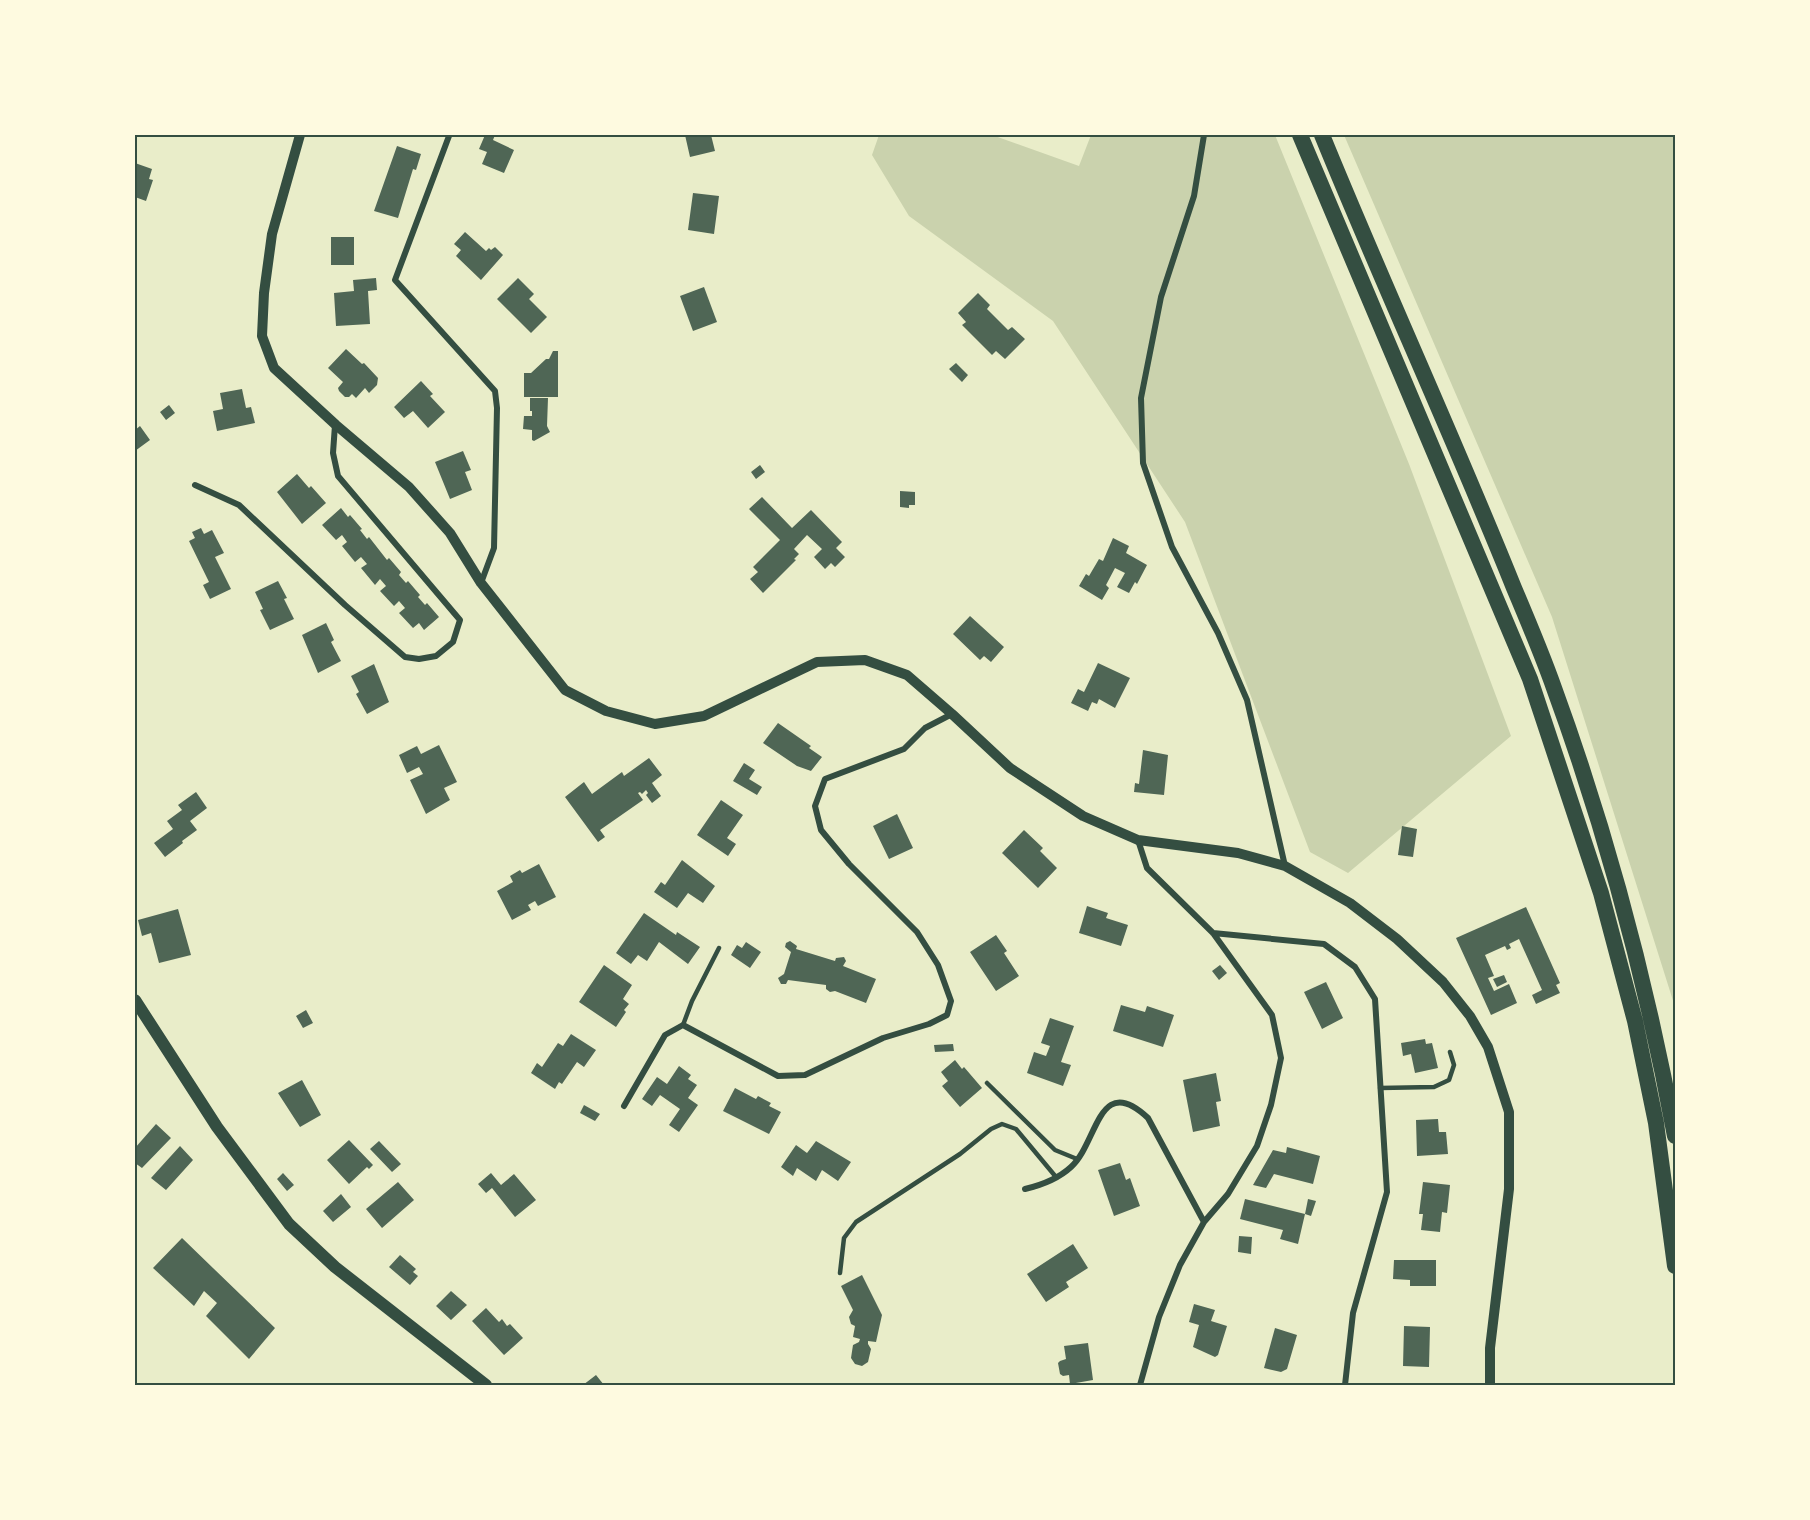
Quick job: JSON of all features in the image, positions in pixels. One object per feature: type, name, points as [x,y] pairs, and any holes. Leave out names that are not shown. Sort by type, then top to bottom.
[{"type":"highway","points":[[1300,135],[1530,680],[1601,893],[1635,1022],[1656,1123],[1675,1266]]},
{"type":"highway","points":[[1322,135],[1481,506],[1553,686],[1593,801],[1638,960],[1675,1136]]},
{"type":"main road","points":[[135,1000],[217,1127],[289,1224],[335,1267],[486,1385]]},
{"type":"street","points":[[300,135],[272,234],[264,293],[262,336],[274,368],[409,487],[450,533],[481,584],[565,690],[606,711],[655,724],[704,716],[817,662],[865,660],[907,675],[1010,768],[1083,816],[1138,840],[1238,853],[1285,866],[1350,903],[1397,939],[1443,982],[1470,1016],[1488,1047],[1509,1112],[1509,1189],[1490,1348],[1490,1385]]},
{"type":"street","points":[[1204,135],[1194,196],[1161,297],[1141,398],[1143,464],[1172,547],[1218,633],[1247,700],[1285,866]]},
{"type":"street","points":[[449,136],[395,280],[495,391],[497,408],[494,548],[481,584]]},
{"type":"street","points":[[195,484],[238,505],[345,605],[405,657],[420,659],[436,656],[453,642],[460,620],[338,476],[333,453],[336,425]]},
{"type":"street","points":[[624,1106],[665,1035],[683,1025],[778,1076],[805,1075],[883,1038],[929,1024],[947,1015],[951,1001],[938,965],[917,932],[849,864],[821,830],[815,806],[825,779],[903,749],[925,728],[952,714]]},
{"type":"street","points":[[1138,840],[1147,868],[1213,933],[1272,1015],[1281,1058],[1271,1105],[1257,1146],[1228,1194],[1204,1222],[1180,1265],[1160,1317],[1140,1385]]},
{"type":"street","points":[[1213,933],[1324,944],[1355,967],[1375,999],[1387,1192],[1353,1313],[1345,1385]]},
{"type":"street","points":[[1025,1189],[1046,1184],[1072,1166],[1089,1140],[1101,1113],[1112,1104],[1126,1102],[1148,1118],[1204,1222]]},
{"type":"lane","points":[[683,1025],[692,1001],[719,948]]},
{"type":"lane","points":[[1380,1088],[1434,1086],[1449,1080],[1454,1065],[1450,1052]]},
{"type":"lane","points":[[987,1083],[1055,1150],[1077,1159]]},
{"type":"lane","points":[[840,1273],[844,1238],[856,1222],[960,1154],[991,1129],[1002,1125],[1016,1129],[1056,1177]]},
{"type":"green space","points":[[879,135],[992,135],[1079,166],[1091,135],[1275,135],[1409,464],[1511,736],[1348,873],[1310,852],[1185,522],[1053,321],[909,216],[872,155]]},
{"type":"green space","points":[[1344,135],[1675,135],[1675,1007],[1552,617]]},
{"type":"building","points":[[485,135],[495,135],[493,140],[514,150],[504,173],[482,164],[487,152],[479,149]]},
{"type":"building","points":[[685,135],[711,135],[715,151],[690,157]]},
{"type":"building","points":[[397,146],[421,154],[416,170],[413,169],[398,218],[374,211]]},
{"type":"building","points":[[135,163],[152,169],[149,179],[153,180],[146,201],[135,197]]},
{"type":"building","points":[[693,193],[719,196],[714,234],[688,230]]},
{"type":"building","points":[[465,232],[486,251],[495,247],[503,255],[481,280],[456,256],[461,250],[454,244]]},
{"type":"building","points":[[331,237],[354,237],[354,265],[331,265]]},
{"type":"building","points":[[376,278],[377,290],[368,291],[370,324],[336,326],[334,293],[354,291],[353,280]]},
{"type":"building","points":[[518,278],[534,294],[529,299],[547,317],[531,333],[497,299]]},
{"type":"building","points":[[704,287],[717,322],[693,331],[680,296]]},
{"type":"building","points":[[978,293],[990,305],[987,309],[1008,330],[1012,327],[1025,339],[1005,359],[996,351],[992,355],[962,325],[966,322],[958,313]]},
{"type":"building","points":[[346,349],[378,378],[377,385],[369,393],[365,388],[356,398],[352,394],[345,397],[339,391],[338,388],[343,382],[328,368]]},
{"type":"building","points":[[553,351],[558,351],[558,397],[524,397],[524,373],[531,373],[546,359],[549,359]]},
{"type":"building","points":[[956,363],[968,375],[962,382],[949,369]]},
{"type":"building","points":[[421,381],[433,394],[430,396],[445,412],[428,428],[413,411],[404,418],[394,407]]},
{"type":"building","points":[[242,389],[246,408],[251,407],[255,423],[217,431],[213,411],[223,409],[220,393]]},
{"type":"building","points":[[530,398],[548,398],[547,426],[550,432],[534,441],[532,430],[523,429],[524,416],[532,416]]},
{"type":"building","points":[[169,405],[175,413],[166,420],[160,412]]},
{"type":"building","points":[[140,426],[150,440],[135,451],[135,430]]},
{"type":"building","points":[[463,451],[471,470],[465,472],[472,490],[450,499],[435,462]]},
{"type":"building","points":[[760,465],[765,472],[756,479],[751,472]]},
{"type":"building","points":[[297,474],[326,503],[302,524],[277,492]]},
{"type":"building","points":[[900,491],[915,492],[915,505],[909,505],[909,508],[900,507]]},
{"type":"building","points":[[762,497],[792,528],[811,510],[842,542],[836,548],[845,557],[835,567],[831,563],[825,569],[814,557],[822,549],[807,535],[794,549],[799,554],[794,559],[796,560],[763,593],[750,579],[758,572],[753,567],[780,540],[749,509]]},
{"type":"building","points":[[341,508],[348,517],[350,515],[367,539],[369,537],[387,560],[389,558],[401,572],[399,575],[406,583],[408,581],[425,605],[427,603],[439,617],[424,630],[419,623],[413,628],[399,613],[405,608],[399,601],[394,606],[380,591],[386,586],[380,579],[375,585],[361,568],[367,564],[361,557],[355,562],[342,546],[347,542],[342,535],[336,540],[322,525]]},
{"type":"building","points":[[201,528],[204,534],[212,530],[224,553],[215,557],[231,589],[210,599],[203,585],[209,582],[189,541],[195,538],[192,532]]},
{"type":"building","points":[[1113,538],[1129,546],[1126,553],[1147,565],[1137,584],[1135,582],[1129,593],[1117,587],[1125,573],[1115,568],[1106,585],[1109,588],[1102,600],[1079,586],[1086,574],[1089,576],[1099,559],[1103,561]]},
{"type":"building","points":[[278,581],[294,619],[270,630],[260,610],[263,609],[255,592]]},
{"type":"building","points":[[970,616],[1004,647],[991,662],[984,656],[980,660],[953,634]]},
{"type":"building","points":[[326,623],[334,640],[331,642],[341,661],[318,673],[302,635]]},
{"type":"building","points":[[1098,663],[1130,678],[1115,708],[1099,699],[1097,704],[1092,702],[1088,711],[1071,703],[1078,689],[1084,692]]},
{"type":"building","points":[[374,664],[389,702],[367,714],[356,694],[359,692],[351,676]]},
{"type":"building","points":[[778,723],[811,746],[809,748],[822,757],[811,771],[797,766],[763,743]]},
{"type":"building","points":[[439,745],[457,782],[444,788],[450,800],[426,814],[410,780],[423,774],[419,767],[407,773],[399,755],[417,746],[421,754]]},
{"type":"building","points":[[1143,750],[1168,755],[1164,795],[1134,792],[1135,783],[1139,784]]},
{"type":"building","points":[[649,758],[662,775],[652,783],[661,796],[652,803],[646,795],[648,793],[646,790],[642,794],[638,793],[643,800],[600,830],[605,837],[598,842],[565,797],[584,782],[592,794],[622,772],[624,776]]},
{"type":"building","points":[[744,763],[755,770],[749,779],[762,787],[757,795],[733,781]]},
{"type":"building","points":[[196,792],[207,808],[190,821],[197,830],[165,857],[154,843],[173,829],[167,821],[182,810],[178,805]]},
{"type":"building","points":[[721,800],[743,815],[727,838],[736,844],[728,856],[697,835]]},
{"type":"building","points":[[897,814],[913,848],[889,859],[873,826]]},
{"type":"building","points":[[1402,826],[1417,829],[1413,857],[1398,855]]},
{"type":"building","points":[[1024,830],[1043,848],[1040,851],[1057,868],[1038,888],[1002,853]]},
{"type":"building","points":[[682,860],[715,886],[703,903],[688,893],[677,908],[654,892],[661,882],[665,885]]},
{"type":"building","points":[[539,864],[556,897],[538,906],[535,901],[528,905],[531,910],[512,920],[497,891],[513,882],[510,876],[520,870],[522,873]]},
{"type":"building","points":[[1087,906],[1108,913],[1106,918],[1128,925],[1121,946],[1079,933]]},
{"type":"building","points":[[1526,907],[1560,983],[1556,985],[1560,993],[1536,1004],[1532,995],[1542,990],[1519,939],[1509,944],[1511,948],[1507,950],[1505,946],[1485,955],[1494,976],[1488,978],[1494,991],[1509,984],[1517,1003],[1491,1015],[1456,938]]},
{"type":"building","points":[[178,909],[191,955],[159,963],[151,933],[142,936],[138,920]]},
{"type":"building","points":[[644,913],[676,935],[677,932],[700,947],[688,964],[659,942],[647,961],[638,955],[631,964],[616,953]]},
{"type":"building","points":[[996,935],[1007,951],[1004,953],[1019,976],[996,991],[970,952]]},
{"type":"building","points":[[790,941],[797,946],[796,949],[835,961],[836,958],[844,957],[846,961],[843,966],[876,979],[866,1003],[835,991],[830,992],[826,989],[826,985],[788,980],[786,984],[781,984],[778,978],[784,974],[791,952],[785,947]]},
{"type":"building","points":[[746,942],[761,952],[750,968],[731,955],[737,945],[742,948]]},
{"type":"building","points":[[604,965],[632,985],[623,999],[629,1004],[624,1010],[626,1012],[616,1027],[579,1002]]},
{"type":"building","points":[[1220,965],[1227,973],[1219,980],[1212,971]]},
{"type":"building","points":[[1504,975],[1507,982],[1497,987],[1493,979]]},
{"type":"building","points":[[1326,982],[1343,1018],[1322,1029],[1304,992]]},
{"type":"building","points":[[1121,1005],[1145,1012],[1147,1006],[1174,1015],[1163,1047],[1113,1031]]},
{"type":"building","points":[[306,1010],[313,1023],[303,1028],[296,1016]]},
{"type":"building","points":[[1050,1018],[1074,1026],[1061,1062],[1071,1065],[1063,1086],[1027,1073],[1034,1052],[1046,1056],[1050,1046],[1041,1043]]},
{"type":"building","points":[[571,1034],[596,1050],[584,1067],[577,1062],[562,1084],[559,1082],[555,1089],[531,1073],[537,1063],[542,1067],[558,1043],[563,1046]]},
{"type":"building","points":[[1425,1039],[1426,1044],[1432,1043],[1438,1068],[1415,1073],[1411,1054],[1403,1056],[1401,1043]]},
{"type":"building","points":[[953,1044],[954,1051],[935,1052],[934,1045]]},
{"type":"building","points":[[955,1060],[982,1088],[960,1107],[942,1086],[948,1081],[941,1072]]},
{"type":"building","points":[[679,1066],[691,1075],[688,1079],[697,1085],[688,1098],[698,1105],[679,1132],[669,1125],[680,1109],[660,1095],[652,1106],[642,1099],[657,1077],[667,1084]]},
{"type":"building","points":[[1216,1073],[1221,1101],[1216,1102],[1220,1126],[1193,1132],[1183,1080]]},
{"type":"building","points":[[302,1080],[321,1115],[300,1127],[278,1093]]},
{"type":"building","points":[[735,1088],[756,1099],[758,1096],[771,1103],[769,1106],[781,1112],[769,1134],[723,1111]]},
{"type":"building","points":[[584,1105],[600,1114],[595,1121],[580,1113]]},
{"type":"building","points":[[1438,1119],[1439,1132],[1446,1132],[1448,1154],[1417,1156],[1416,1120]]},
{"type":"building","points":[[156,1124],[171,1138],[142,1168],[135,1163],[135,1148]]},
{"type":"building","points":[[349,1140],[373,1165],[369,1169],[367,1167],[349,1184],[327,1160]]},
{"type":"building","points":[[379,1141],[401,1164],[392,1172],[370,1149]]},
{"type":"building","points":[[816,1141],[851,1162],[838,1181],[822,1170],[816,1181],[797,1168],[793,1176],[781,1167],[796,1145],[807,1153]]},
{"type":"building","points":[[180,1146],[193,1160],[166,1190],[151,1178]]},
{"type":"building","points":[[1287,1147],[1320,1156],[1313,1184],[1274,1174],[1266,1188],[1253,1185],[1273,1150],[1286,1153]]},
{"type":"building","points":[[1120,1163],[1126,1180],[1130,1178],[1140,1206],[1114,1216],[1098,1170]]},
{"type":"building","points":[[283,1173],[294,1185],[287,1191],[277,1179]]},
{"type":"building","points":[[491,1173],[501,1185],[514,1174],[536,1200],[515,1217],[492,1188],[486,1193],[478,1184]]},
{"type":"building","points":[[398,1182],[414,1200],[382,1228],[366,1209]]},
{"type":"building","points":[[1423,1182],[1450,1185],[1447,1213],[1442,1212],[1440,1232],[1421,1230],[1423,1214],[1419,1214]]},
{"type":"building","points":[[341,1194],[351,1207],[333,1222],[323,1211]]},
{"type":"building","points":[[1245,1199],[1305,1214],[1298,1244],[1280,1239],[1283,1230],[1240,1219]]},
{"type":"building","points":[[1308,1199],[1316,1201],[1311,1216],[1305,1214]]},
{"type":"building","points":[[1239,1236],[1252,1237],[1251,1254],[1238,1252]]},
{"type":"building","points":[[182,1238],[275,1328],[249,1359],[206,1316],[217,1303],[204,1291],[194,1306],[153,1268]]},
{"type":"building","points":[[1073,1244],[1088,1268],[1066,1282],[1069,1287],[1046,1302],[1027,1274]]},
{"type":"building","points":[[400,1255],[416,1269],[413,1272],[418,1276],[410,1285],[389,1267]]},
{"type":"building","points":[[1394,1260],[1436,1260],[1436,1286],[1410,1286],[1410,1280],[1393,1279]]},
{"type":"building","points":[[862,1275],[882,1315],[876,1342],[868,1341],[871,1349],[868,1362],[862,1366],[855,1364],[851,1358],[853,1345],[860,1339],[853,1337],[855,1326],[851,1324],[849,1317],[853,1310],[841,1286]]},
{"type":"building","points":[[451,1291],[467,1305],[451,1320],[436,1306]]},
{"type":"building","points":[[1194,1304],[1215,1310],[1211,1321],[1227,1326],[1218,1355],[1215,1357],[1193,1347],[1199,1325],[1189,1322]]},
{"type":"building","points":[[486,1308],[499,1322],[502,1319],[507,1326],[510,1324],[523,1338],[504,1355],[472,1321]]},
{"type":"building","points":[[1404,1326],[1430,1327],[1429,1367],[1403,1366]]},
{"type":"building","points":[[1275,1328],[1297,1335],[1287,1369],[1281,1372],[1264,1368]]},
{"type":"building","points":[[1088,1343],[1093,1380],[1070,1384],[1069,1375],[1060,1374],[1058,1363],[1066,1359],[1064,1346]]},
{"type":"building","points":[[596,1375],[604,1385],[583,1385]]}]
